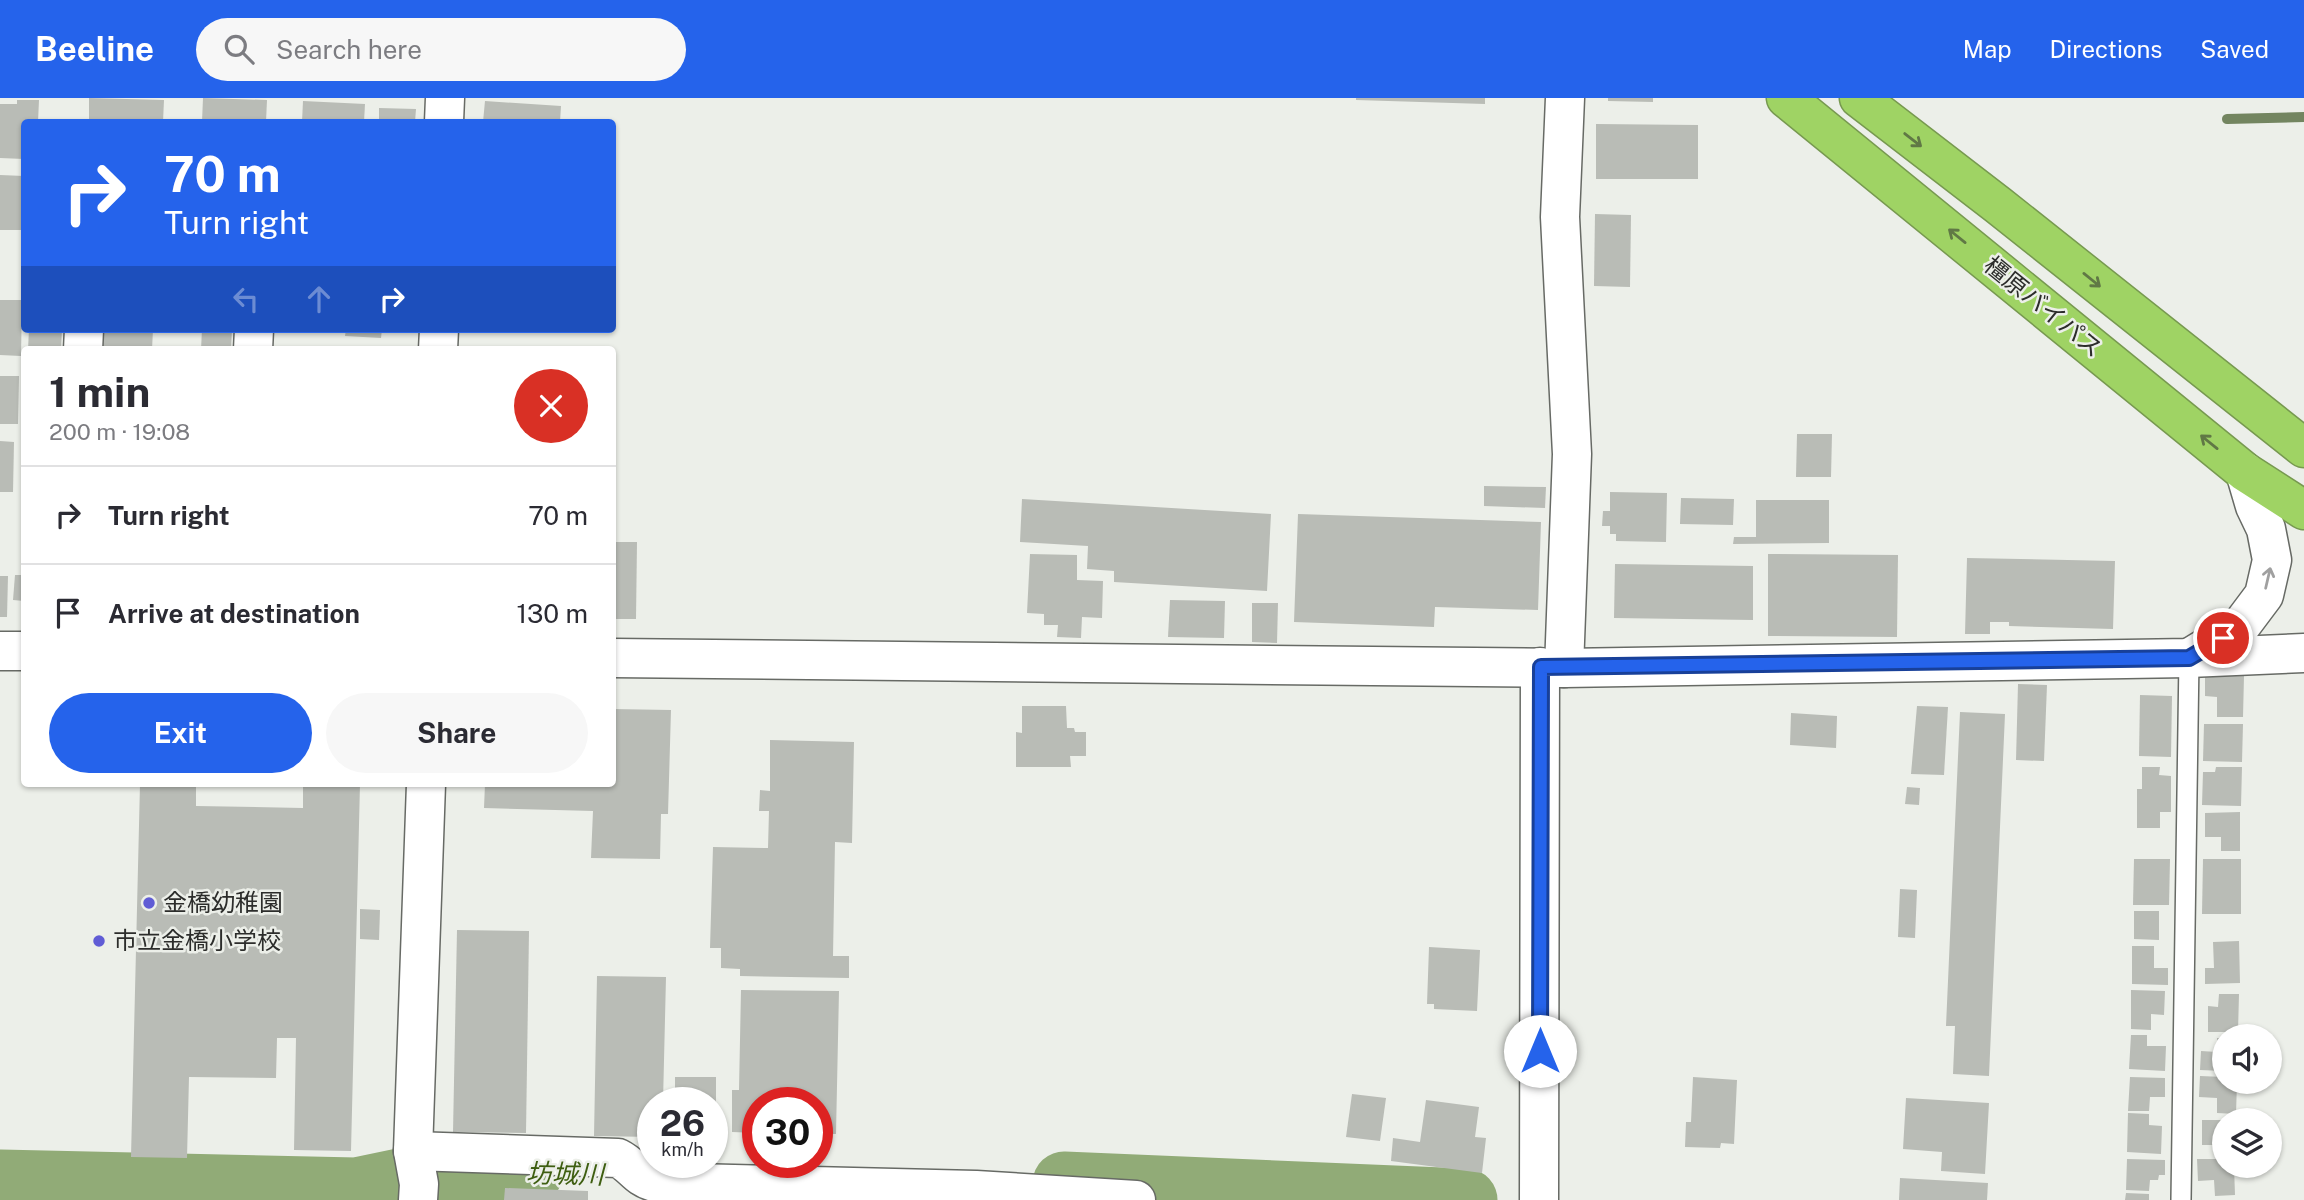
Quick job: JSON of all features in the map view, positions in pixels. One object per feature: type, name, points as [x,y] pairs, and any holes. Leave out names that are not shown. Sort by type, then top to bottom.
[{"type":"highway","name":"橿原バイパス","points":[[1786,98],[2245,472],[2304,510]]},
{"type":"highway","name":"橿原バイパス","points":[[1859,98],[2304,448]]},
{"type":"street","points":[[444,119],[445,98]]},
{"type":"street","points":[[1540,1194],[1552,667],[1572,454],[1560,217],[1565,98]]},
{"type":"street","points":[[2189,658],[2240,627],[2264,595],[2272,560],[2266,529],[2255,506],[2245,472]]},
{"type":"street","points":[[0,651],[21,651]]},
{"type":"street","points":[[616,658],[1552,667],[2189,658],[2304,653]]},
{"type":"street","points":[[426,787],[416,1175],[618,1158],[654,1182],[976,1190],[1030,1197],[1136,1200]]},
{"type":"lane","points":[[2182,1200],[2189,658]]},
{"type":"building","points":[[89,98],[164,100],[163,119],[89,119]]},
{"type":"building","points":[[203,98],[267,100],[266,119],[202,119]]},
{"type":"building","points":[[1485,98],[1485,104],[1356,100]]},
{"type":"building","points":[[1608,98],[1653,98],[1653,102],[1608,101]]},
{"type":"building","points":[[17,100],[39,100],[38,119],[21,119],[21,159],[0,158],[0,104],[17,104]]},
{"type":"building","points":[[303,101],[365,104],[364,119],[302,119]]},
{"type":"building","points":[[485,101],[561,106],[560,119],[483,119]]},
{"type":"building","points":[[379,108],[416,109],[415,119],[379,119]]},
{"type":"building","points":[[1596,124],[1698,125],[1698,179],[1596,179]]},
{"type":"building","points":[[0,175],[21,176],[21,230],[0,230]]},
{"type":"building","points":[[1595,214],[1631,215],[1630,287],[1594,286]]},
{"type":"building","points":[[0,300],[21,300],[21,356],[0,355]]},
{"type":"building","points":[[29,333],[62,333],[61,346],[28,346]]},
{"type":"building","points":[[100,333],[153,333],[152,346],[98,346]]},
{"type":"building","points":[[202,333],[232,333],[231,346],[201,346]]},
{"type":"building","points":[[345,333],[382,333],[381,338],[345,336]]},
{"type":"building","points":[[0,376],[19,376],[18,424],[0,424]]},
{"type":"building","points":[[1797,434],[1832,434],[1831,477],[1796,477]]},
{"type":"building","points":[[0,441],[14,442],[13,492],[0,492]]},
{"type":"building","points":[[1484,486],[1546,487],[1545,508],[1484,506]]},
{"type":"building","points":[[1610,492],[1667,493],[1666,542],[1616,541],[1616,534],[1610,534],[1610,526],[1602,526],[1603,511],[1610,511]]},
{"type":"building","points":[[1681,498],[1734,499],[1733,525],[1680,524]]},
{"type":"building","points":[[1022,499],[1271,514],[1267,591],[1114,582],[1114,571],[1087,569],[1088,546],[1020,542]]},
{"type":"building","points":[[1756,500],[1829,500],[1829,543],[1733,544],[1734,537],[1756,537]]},
{"type":"building","points":[[1298,514],[1541,522],[1538,610],[1435,607],[1434,627],[1294,622]]},
{"type":"building","points":[[616,542],[637,542],[636,619],[616,619]]},
{"type":"building","points":[[1030,554],[1077,555],[1077,580],[1103,581],[1102,618],[1082,617],[1081,638],[1057,637],[1058,625],[1044,625],[1044,614],[1027,613]]},
{"type":"building","points":[[1768,554],[1898,555],[1897,637],[1768,636]]},
{"type":"building","points":[[1967,558],[2115,561],[2113,629],[2009,626],[2009,622],[1990,622],[1990,634],[1965,634]]},
{"type":"building","points":[[1615,564],[1753,566],[1753,620],[1614,618]]},
{"type":"building","points":[[15,575],[21,575],[21,601],[13,600]]},
{"type":"building","points":[[0,576],[8,576],[7,617],[0,617]]},
{"type":"building","points":[[1170,600],[1225,601],[1224,638],[1168,637]]},
{"type":"building","points":[[1252,603],[1278,603],[1277,643],[1252,642]]},
{"type":"building","points":[[2205,675],[2244,676],[2243,717],[2217,717],[2217,697],[2205,696]]},
{"type":"building","points":[[2018,684],[2047,685],[2044,761],[2016,760]]},
{"type":"building","points":[[2140,695],[2172,696],[2171,757],[2139,756]]},
{"type":"building","points":[[1022,706],[1066,706],[1067,728],[1074,728],[1075,732],[1086,732],[1086,756],[1070,756],[1071,767],[1016,767],[1016,732],[1022,733]]},
{"type":"building","points":[[1917,706],[1948,707],[1944,775],[1911,774]]},
{"type":"building","points":[[616,709],[671,710],[668,814],[661,814],[660,859],[591,858],[593,811],[484,808],[485,787],[616,787]]},
{"type":"building","points":[[1960,712],[2005,714],[1989,1076],[1953,1074],[1955,1026],[1946,1026]]},
{"type":"building","points":[[1791,713],[1837,716],[1836,748],[1790,745]]},
{"type":"building","points":[[2204,724],[2243,724],[2242,762],[2203,761]]},
{"type":"building","points":[[770,740],[854,742],[852,843],[835,842],[833,956],[849,956],[849,978],[740,976],[740,969],[721,968],[721,948],[710,948],[713,847],[768,848],[769,811],[759,811],[760,790],[770,791]]},
{"type":"building","points":[[2142,767],[2160,767],[2159,775],[2171,776],[2171,812],[2160,812],[2160,828],[2137,828],[2137,789],[2142,789]]},
{"type":"building","points":[[2216,767],[2242,767],[2241,806],[2202,805],[2203,772],[2215,772]]},
{"type":"building","points":[[140,787],[196,787],[196,806],[303,808],[303,787],[360,787],[351,1151],[294,1150],[296,1038],[277,1038],[276,1078],[189,1077],[187,1158],[131,1157]]},
{"type":"building","points":[[1907,787],[1920,788],[1919,805],[1905,804]]},
{"type":"building","points":[[2240,812],[2240,851],[2221,851],[2221,837],[2205,837],[2205,813]]},
{"type":"building","points":[[2134,859],[2170,859],[2169,905],[2133,905]]},
{"type":"building","points":[[2203,859],[2241,859],[2241,914],[2202,914]]},
{"type":"building","points":[[1900,889],[1917,890],[1915,938],[1898,937]]},
{"type":"building","points":[[360,909],[380,910],[379,940],[360,939]]},
{"type":"building","points":[[2134,911],[2159,911],[2159,940],[2134,939]]},
{"type":"building","points":[[457,930],[529,931],[526,1133],[453,1132]]},
{"type":"building","points":[[2239,941],[2240,983],[2205,984],[2205,968],[2214,968],[2213,942]]},
{"type":"building","points":[[2132,946],[2154,946],[2154,968],[2168,968],[2168,985],[2132,984]]},
{"type":"building","points":[[1429,947],[1480,950],[1477,1011],[1434,1009],[1434,1004],[1427,1004]]},
{"type":"building","points":[[597,976],[666,977],[663,1087],[637,1087],[637,1137],[594,1136]]},
{"type":"building","points":[[741,990],[839,991],[836,1134],[833,1134],[833,1087],[742,1087],[742,1132],[732,1132],[732,1090],[739,1090]]},
{"type":"building","points":[[2131,990],[2165,991],[2164,1015],[2151,1014],[2151,1030],[2131,1029]]},
{"type":"building","points":[[2219,994],[2239,994],[2238,1024],[2212,1024],[2212,1032],[2208,1032],[2208,1006],[2218,1007]]},
{"type":"building","points":[[2131,1035],[2147,1035],[2147,1046],[2166,1046],[2165,1071],[2129,1069]]},
{"type":"building","points":[[2201,1051],[2212,1052],[2212,1070],[2200,1070]]},
{"type":"building","points":[[2200,1076],[2212,1076],[2212,1094],[2237,1094],[2236,1108],[2217,1108],[2217,1098],[2199,1097]]},
{"type":"building","points":[[675,1077],[716,1077],[716,1087],[675,1087]]},
{"type":"building","points":[[1693,1077],[1737,1080],[1734,1144],[1721,1143],[1720,1148],[1685,1147],[1686,1122],[1691,1122]]},
{"type":"building","points":[[2130,1077],[2165,1078],[2165,1097],[2150,1097],[2149,1111],[2128,1111]]},
{"type":"building","points":[[1352,1094],[1386,1098],[1380,1141],[1346,1137]]},
{"type":"building","points":[[1906,1098],[1989,1103],[1985,1174],[1941,1171],[1942,1152],[1903,1149]]},
{"type":"building","points":[[1426,1100],[1479,1107],[1475,1137],[1486,1138],[1482,1173],[1391,1161],[1393,1138],[1420,1142]]},
{"type":"building","points":[[2128,1113],[2149,1114],[2149,1125],[2162,1126],[2161,1154],[2127,1152]]},
{"type":"building","points":[[2202,1120],[2212,1120],[2212,1145],[2202,1145]]},
{"type":"building","points":[[2127,1159],[2165,1160],[2165,1175],[2159,1175],[2158,1180],[2150,1180],[2149,1191],[2126,1190]]},
{"type":"building","points":[[2197,1159],[2212,1159],[2212,1178],[2234,1178],[2235,1195],[2215,1196],[2214,1180],[2198,1181]]},
{"type":"building","points":[[1900,1178],[1988,1183],[1987,1200],[1899,1200]]},
{"type":"building","points":[[505,1188],[588,1191],[588,1200],[504,1200]]},
{"type":"building","points":[[2126,1193],[2149,1194],[2149,1200],[2125,1200]]},
{"type":"waterway","points":[[2227,119],[2304,117]]},
{"type":"waterway","name":"坊城川","points":[[0,1181],[356,1189],[447,1170],[531,1174]]},
{"type":"waterway","name":"坊城川","points":[[1064,1183],[1466,1200]]},
{"type":"place","name":"金橋幼稚園","points":[[149,903]]},
{"type":"place","name":"市立金橋小学校","points":[[99,941]]},
{"type":"route","points":[[1540,1051],[1541,667],[2189,658],[2223,638]]}]
